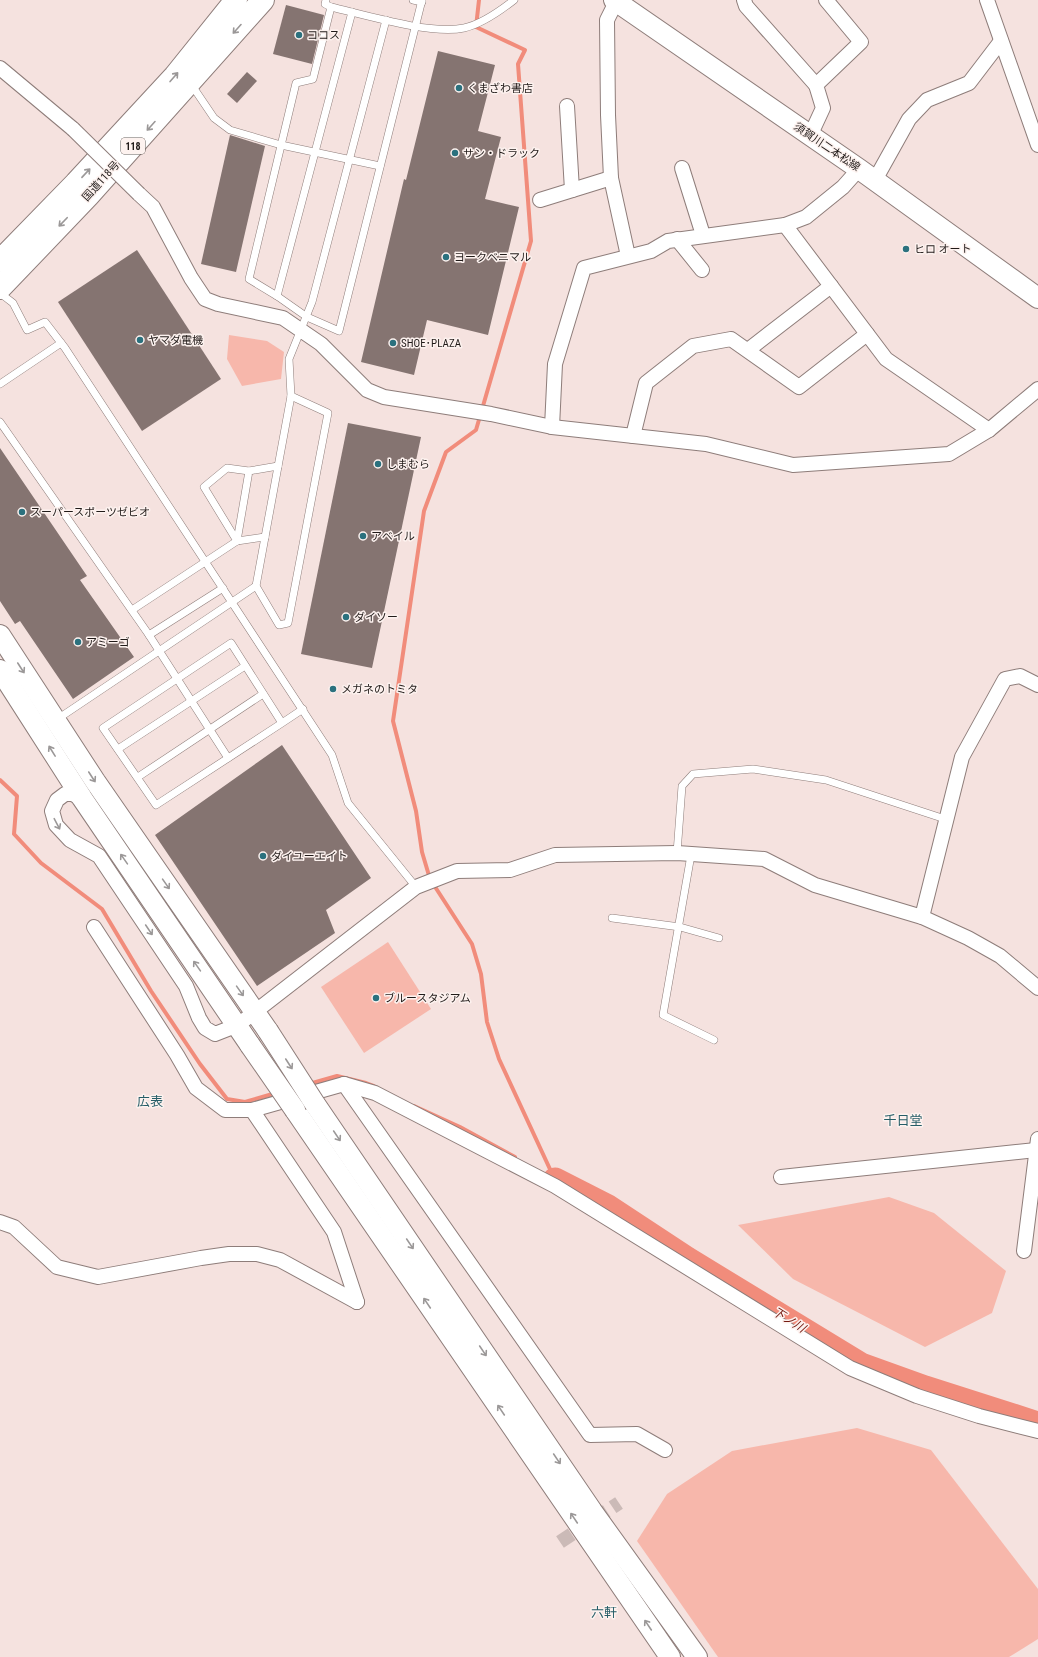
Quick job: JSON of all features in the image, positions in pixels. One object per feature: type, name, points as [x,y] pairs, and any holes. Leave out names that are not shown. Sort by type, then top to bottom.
[{"type":"highway","name":"国道118号","points":[[0,261],[76,183],[175,76],[236,0]]},
{"type":"highway","name":"国道118号","points":[[0,288],[88,196],[263,0]]},
{"type":"street","points":[[615,0],[607,20],[610,178],[628,256]]},
{"type":"street","name":"須賀川二本松線","points":[[615,0],[875,180],[1038,298]]},
{"type":"street","points":[[744,0],[746,6],[816,85],[823,108],[810,136]]},
{"type":"street","points":[[816,85],[861,42],[826,0]]},
{"type":"street","points":[[987,0],[1001,41],[1033,114],[1038,145]]},
{"type":"street","points":[[875,180],[909,120],[927,100],[969,83],[1001,41]]},
{"type":"street","points":[[0,68],[73,129],[153,207],[191,278],[205,299],[218,304],[304,323],[347,372],[367,390],[384,397],[491,414],[552,427],[706,444],[793,465],[949,454],[988,430],[1038,389]]},
{"type":"street","points":[[567,106],[572,190]]},
{"type":"street","points":[[682,168],[703,235]]},
{"type":"street","points":[[552,427],[556,364],[584,268],[651,251],[668,240],[785,225],[806,217],[843,187],[859,169]]},
{"type":"street","points":[[540,200],[610,178]]},
{"type":"street","points":[[785,225],[886,359],[988,430]]},
{"type":"street","points":[[677,239],[702,270]]},
{"type":"street","points":[[748,350],[831,286]]},
{"type":"street","points":[[633,436],[646,383],[693,346],[731,339],[799,387],[868,334]]},
{"type":"street","points":[[0,635],[95,781],[268,1031],[315,1104],[592,1511],[697,1657]]},
{"type":"street","points":[[0,670],[82,798],[670,1657]]},
{"type":"street","points":[[922,917],[945,819],[962,757],[1005,679],[1020,676],[1038,686]]},
{"type":"street","points":[[82,798],[72,794],[66,794],[57,800],[52,812],[56,825],[70,840],[99,856],[186,986],[199,1018],[205,1028],[215,1034],[238,1025],[416,887],[457,871],[510,870],[555,855],[676,853],[764,859],[815,885],[922,917],[968,938],[1000,956],[1038,988]]},
{"type":"street","points":[[94,927],[177,1055],[196,1088],[225,1110],[252,1110],[344,1084],[375,1093],[555,1186],[850,1368],[917,1396],[979,1416],[1038,1431]]},
{"type":"street","points":[[344,1084],[590,1435],[638,1434],[665,1450]]},
{"type":"street","points":[[0,1222],[14,1227],[57,1267],[98,1277],[229,1254],[257,1254],[280,1260],[358,1302],[334,1232],[252,1110]]},
{"type":"street","points":[[781,1177],[1037,1144],[1024,1251]]},
{"type":"lane","points":[[326,0],[325,4],[331,7],[442,31],[465,28],[496,14],[514,0]]},
{"type":"lane","points":[[331,7],[313,79],[296,83],[249,279],[277,296],[304,323],[339,331],[422,1],[413,0]]},
{"type":"lane","points":[[277,296],[352,12]]},
{"type":"lane","points":[[292,396],[328,413],[288,623],[279,625],[256,586],[292,396],[289,359],[304,323],[350,161],[386,20]]},
{"type":"lane","points":[[190,82],[214,118],[230,130],[281,145],[350,161],[380,166]]},
{"type":"lane","points":[[0,294],[13,303],[27,330],[44,322],[61,343],[332,754],[348,803],[416,887]]},
{"type":"lane","points":[[0,384],[61,343]]},
{"type":"lane","points":[[0,422],[149,635],[228,758]]},
{"type":"lane","points":[[237,541],[204,488],[227,468],[249,471],[278,466]]},
{"type":"lane","points":[[237,541],[249,471]]},
{"type":"lane","points":[[132,610],[237,541],[265,537]]},
{"type":"lane","points":[[56,720],[256,586]]},
{"type":"lane","points":[[149,635],[223,588]]},
{"type":"lane","points":[[282,723],[230,643],[103,728],[156,805],[282,723],[303,709]]},
{"type":"lane","points":[[118,749],[245,666]]},
{"type":"lane","points":[[138,777],[263,694]]},
{"type":"lane","points":[[676,853],[682,786],[693,774],[753,769],[826,780],[945,819]]},
{"type":"lane","points":[[691,855],[680,927],[663,1015],[714,1040]]},
{"type":"lane","points":[[612,918],[680,927],[719,938]]},
{"type":"shaded area","points":[[229,335],[267,341],[284,352],[281,379],[242,386],[227,359]]},
{"type":"shaded area","name":"ブルースタジアム","points":[[388,942],[431,1009],[364,1053],[321,987]]},
{"type":"shaded area","points":[[889,1197],[934,1213],[1006,1271],[992,1313],[925,1347],[793,1279],[738,1225]]},
{"type":"shaded area","points":[[857,1428],[931,1450],[1038,1589],[1038,1639],[1009,1657],[718,1657],[637,1541],[667,1494],[732,1451]]},
{"type":"building","name":"ココス","points":[[286,5],[324,15],[312,64],[273,54]]},
{"type":"building","points":[[438,51],[495,65],[478,131],[501,137],[485,199],[519,207],[488,335],[427,320],[414,375],[361,362],[404,179],[406,180]]},
{"type":"building","points":[[247,72],[257,81],[237,103],[227,94]]},
{"type":"building","points":[[230,135],[265,146],[236,272],[201,264]]},
{"type":"building","name":"ヤマダ電機","points":[[137,250],[221,379],[142,431],[58,302]]},
{"type":"building","points":[[348,423],[421,437],[372,668],[301,654]]},
{"type":"building","points":[[0,448],[87,576],[80,580],[134,657],[73,699],[20,621],[15,624],[0,601]]},
{"type":"building","name":"ダイユーエイト","points":[[282,745],[371,878],[326,910],[335,933],[257,986],[155,835]]},
{"type":"waterway","points":[[479,0],[476,27],[525,50],[518,64],[531,241],[476,430],[446,452],[424,511],[393,721],[416,811],[422,852],[430,879],[472,944],[481,974],[487,1022],[499,1059],[555,1180]]},
{"type":"waterway","points":[[0,780],[17,796],[14,834],[41,863],[102,909],[151,991],[200,1064],[227,1099],[245,1102],[276,1093]]},
{"type":"waterway","points":[[309,1084],[337,1076],[374,1086]]},
{"type":"waterway","points":[[414,1106],[460,1127],[515,1157]]},
{"type":"waterway","name":"下ノ川","points":[[555,1180],[608,1207],[687,1259],[861,1365],[925,1388],[1038,1424]]},
{"type":"tunnel","points":[[560,1542],[619,1503]]},
{"type":"place","name":"ココス","points":[[299,35]]},
{"type":"place","name":"くまざわ書店","points":[[459,88]]},
{"type":"place","name":"サン・ドラック","points":[[455,153]]},
{"type":"place","name":"ヒロ オート","points":[[906,249]]},
{"type":"place","name":"ヨークベニマル","points":[[446,257]]},
{"type":"place","name":"ヤマダ電機","points":[[140,340]]},
{"type":"place","name":"SHOE･PLAZA","points":[[393,343]]},
{"type":"place","name":"しまむら","points":[[378,464]]},
{"type":"place","name":"スーパースポーツゼビオ","points":[[22,512]]},
{"type":"place","name":"アベイル","points":[[363,536]]},
{"type":"place","name":"ダイソー","points":[[346,617]]},
{"type":"place","name":"アミーゴ","points":[[78,642]]},
{"type":"place","name":"メガネのトミタ","points":[[333,689]]},
{"type":"place","name":"ダイユーエイト","points":[[263,856]]},
{"type":"place","name":"ブルースタジアム","points":[[376,998]]},
{"type":"district","name":"広表","points":[[150,1101]]},
{"type":"district","name":"千日堂","points":[[903,1120]]},
{"type":"district","name":"六軒","points":[[604,1612]]}]
